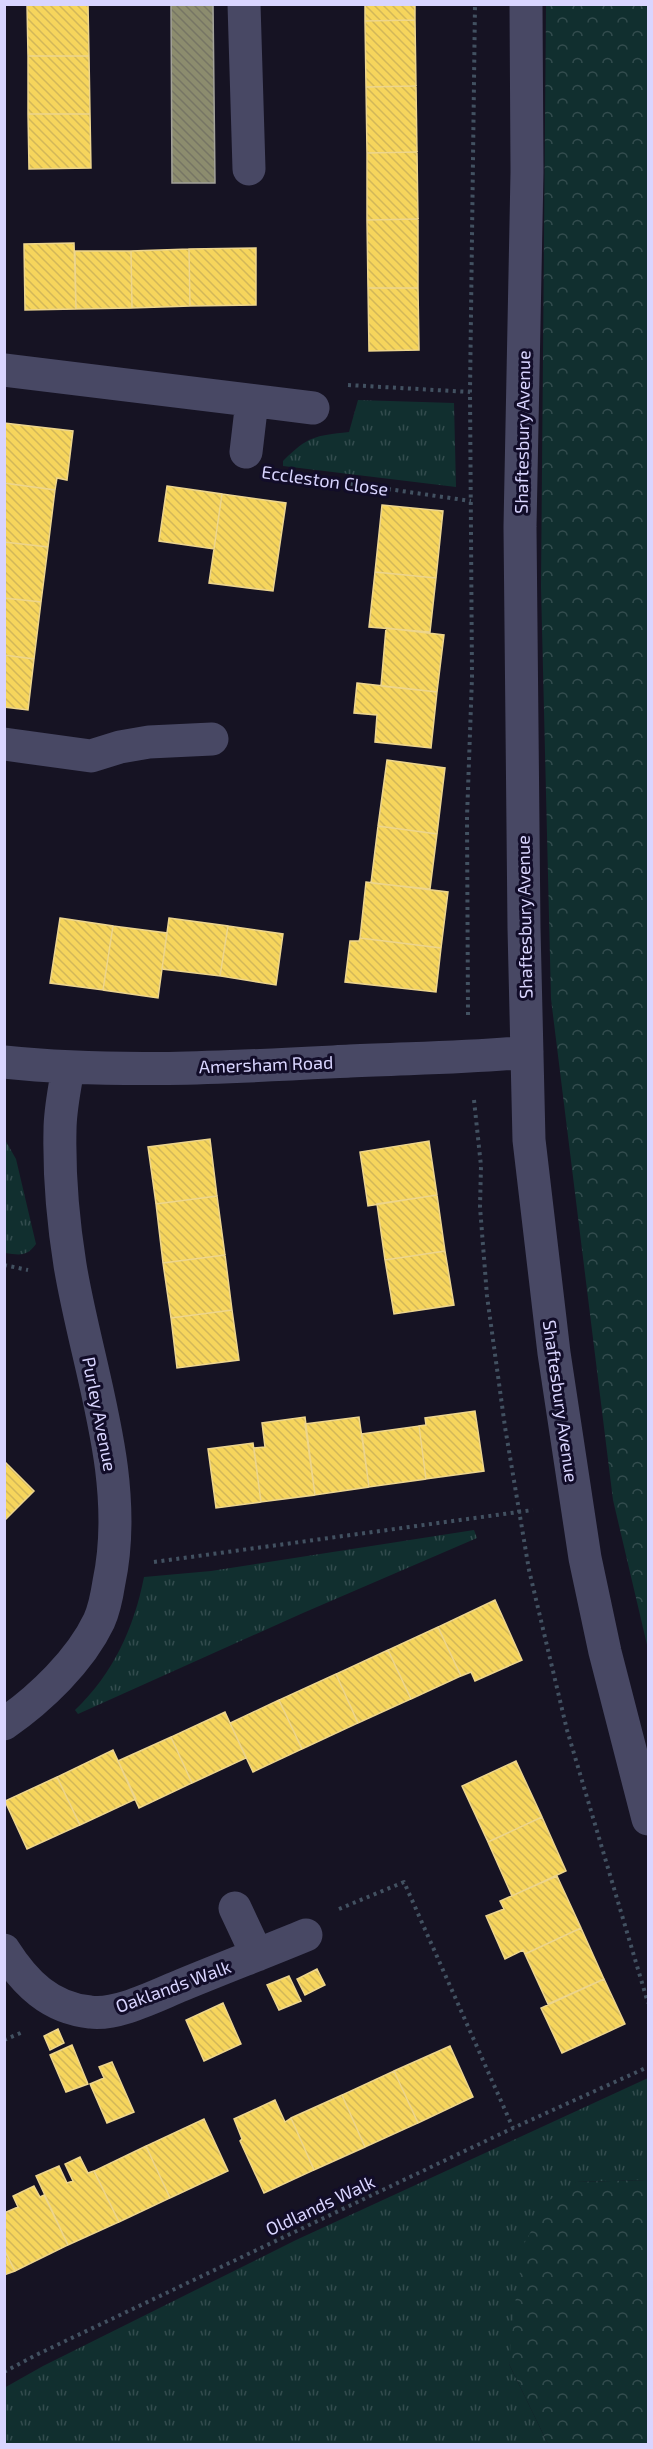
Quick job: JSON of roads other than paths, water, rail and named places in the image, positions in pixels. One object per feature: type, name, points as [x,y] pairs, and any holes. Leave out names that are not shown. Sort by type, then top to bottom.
[{"type":"street","points":[[244,4],[249,169]]},
{"type":"street","name":"Shaftesbury Avenue","points":[[526,4],[527,172],[520,527],[524,928],[531,1167],[554,1353],[576,1504],[605,1652],[648,1819]]},
{"type":"street","points":[[4,370],[313,408]]},
{"type":"street","name":"Eccleston Close","points":[[246,452],[252,401]]},
{"type":"street","points":[[4,744],[91,756],[120,747],[149,742],[212,739]]},
{"type":"street","name":"Amersham Road","points":[[4,1062],[68,1067],[223,1068],[418,1057],[482,1057],[527,1052]]},
{"type":"street","name":"Purley Avenue","points":[[4,1724],[42,1695],[85,1644],[99,1621],[114,1559],[116,1520],[113,1474],[70,1265],[63,1208],[60,1128],[68,1067]]},
{"type":"street","points":[[235,1908],[257,1955]]},
{"type":"street","name":"Oaklands Walk","points":[[4,1950],[38,1993],[60,2005],[93,2013],[135,2004],[306,1935]]}]
